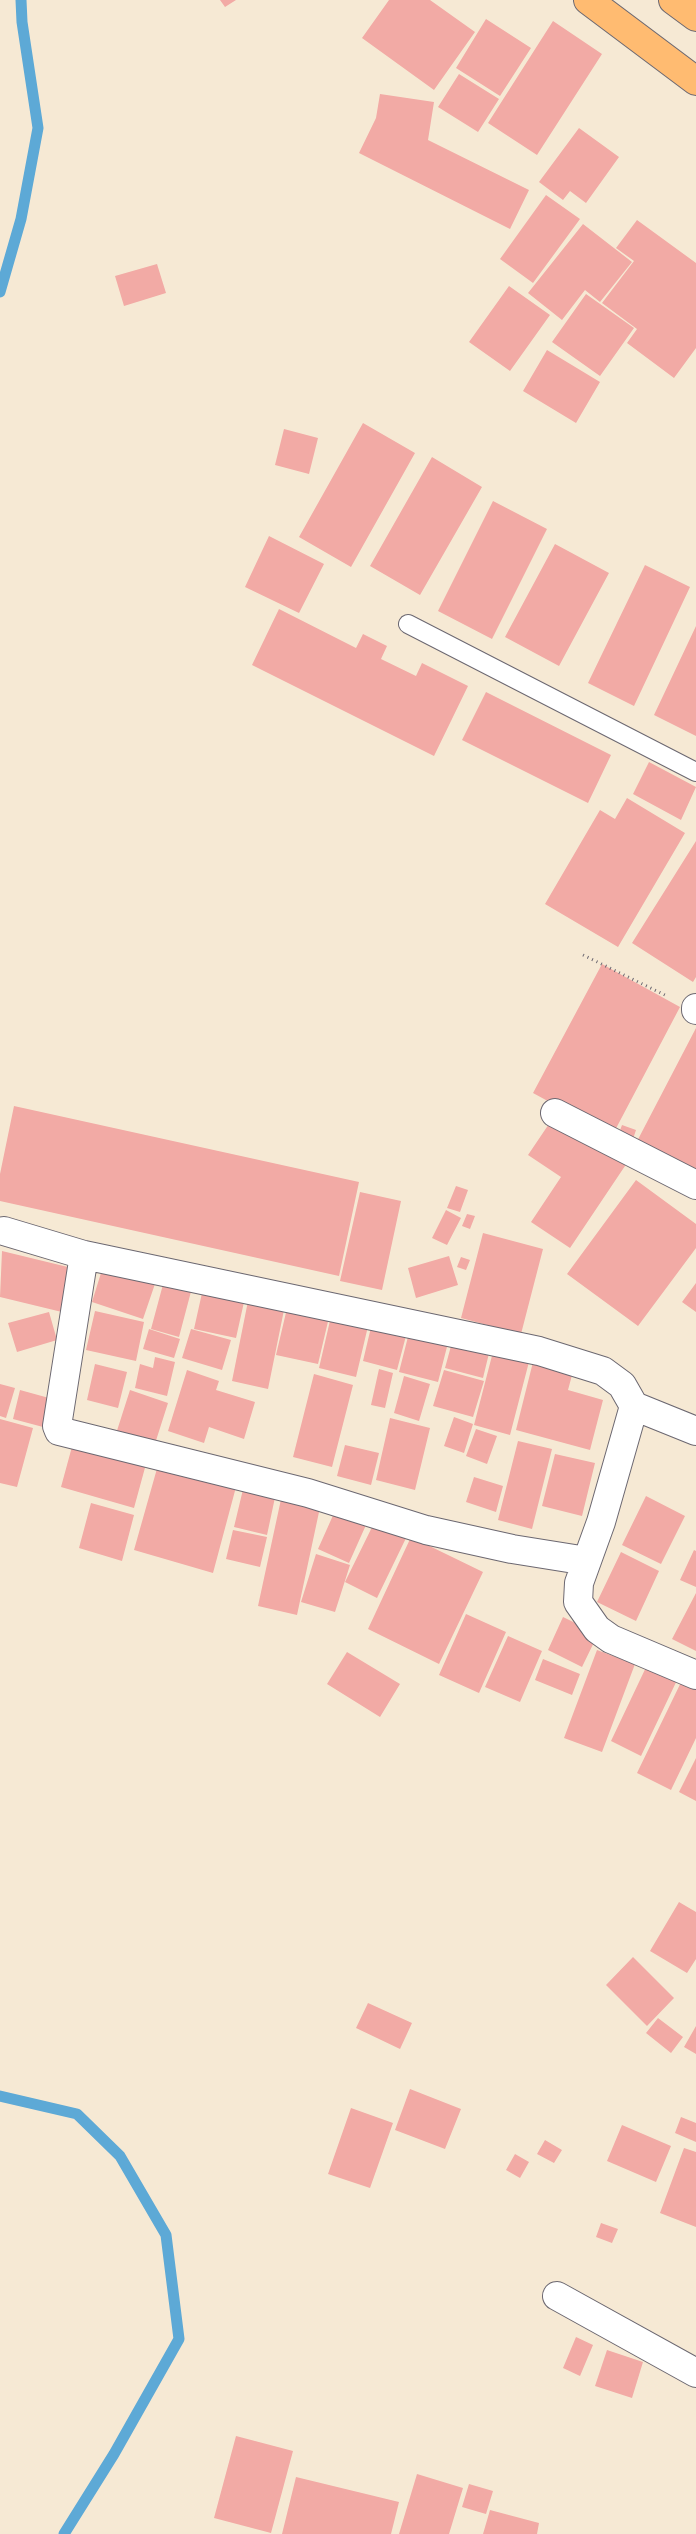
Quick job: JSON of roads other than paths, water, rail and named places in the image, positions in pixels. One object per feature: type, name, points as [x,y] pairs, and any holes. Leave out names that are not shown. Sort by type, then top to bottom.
[{"type":"highway","points":[[588,0],[696,81]]},
{"type":"highway","points":[[673,0],[696,17]]},
{"type":"street","points":[[555,1113],[696,1185]]},
{"type":"street","points":[[4,1231],[84,1255],[539,1351],[603,1371],[622,1385],[634,1406],[696,1432]]},
{"type":"street","points":[[84,1255],[57,1426],[59,1431],[308,1493],[426,1530],[512,1549],[587,1561]]},
{"type":"street","points":[[634,1406],[580,1583],[578,1602],[597,1630],[611,1639],[696,1675]]},
{"type":"street","points":[[557,2296],[696,2373]]},
{"type":"lane","points":[[408,624],[696,772]]},
{"type":"waterway","points":[[0,292],[21,219],[38,128],[22,22],[21,0]]},
{"type":"waterway","points":[[0,2096],[77,2114],[120,2156],[166,2235],[179,2339],[114,2454],[64,2534]]}]
